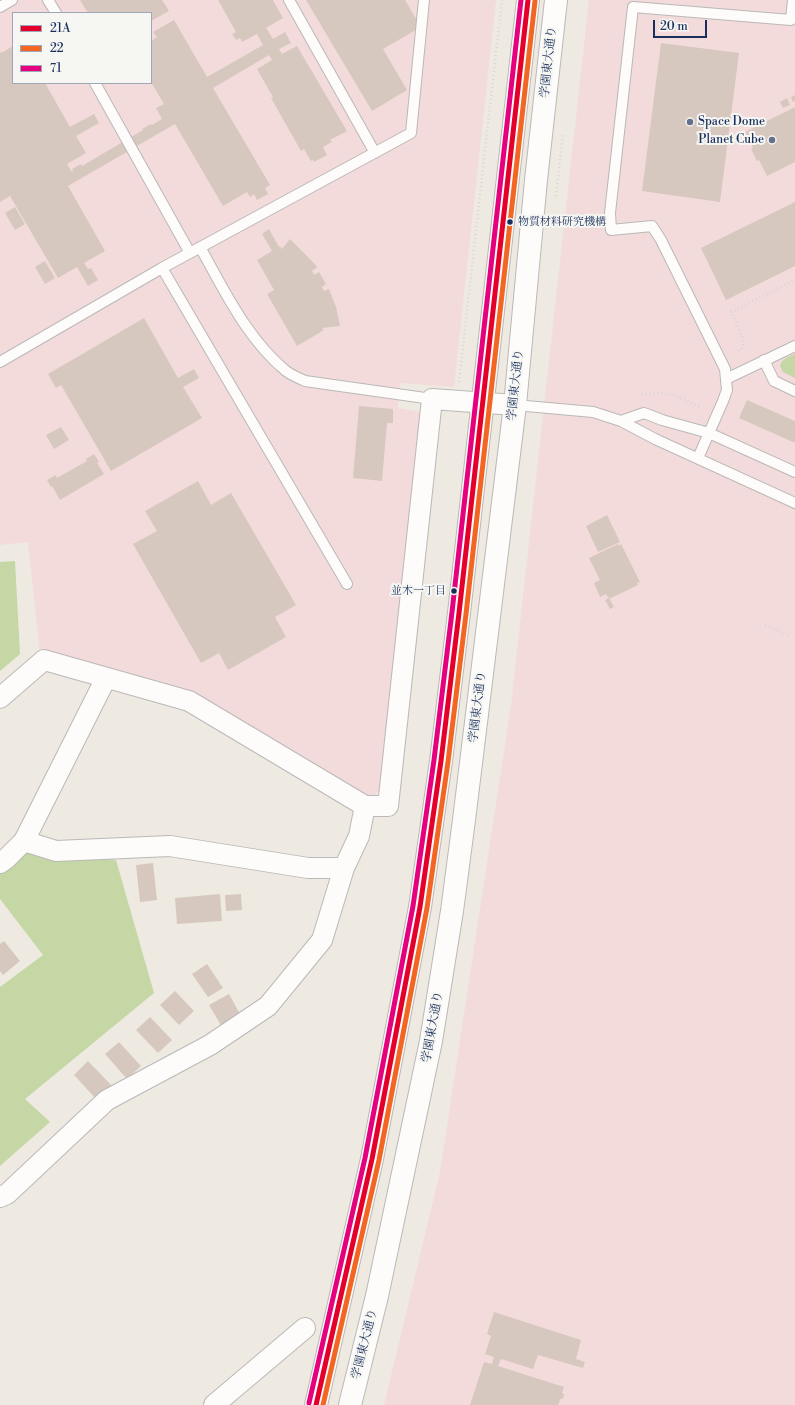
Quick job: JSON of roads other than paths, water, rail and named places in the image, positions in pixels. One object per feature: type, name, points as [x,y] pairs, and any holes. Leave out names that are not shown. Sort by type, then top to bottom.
[{"type":"main road","points":[[316,1405],[372,1159],[420,906],[441,761],[528,0]]},
{"type":"main road","name":"学園東大通り","points":[[350,1405],[377,1296],[431,1041],[452,911],[515,405],[536,180],[556,0]]},
{"type":"street","points":[[0,698],[44,660],[189,701],[365,806],[388,806],[432,399],[515,405]]},
{"type":"street","points":[[0,863],[24,842],[106,678]]},
{"type":"street","points":[[0,1197],[7,1194],[107,1100],[210,1045],[268,1006],[322,940],[344,868],[359,836],[365,806]]},
{"type":"street","points":[[24,842],[56,851],[170,846],[308,868],[344,868]]},
{"type":"street","points":[[214,1405],[305,1328]]},
{"type":"lane","points":[[0,7],[12,0]]},
{"type":"lane","points":[[48,0],[55,12]]},
{"type":"lane","points":[[289,0],[375,153]]},
{"type":"lane","points":[[0,362],[162,268],[411,133],[424,0]]},
{"type":"lane","points":[[698,458],[723,401],[726,390],[725,369],[661,240],[652,226],[611,230],[610,213],[633,7],[791,20],[793,0]]},
{"type":"lane","points":[[96,84],[190,253]]},
{"type":"lane","points":[[200,247],[241,319],[257,340],[287,372],[305,381],[432,399]]},
{"type":"lane","points":[[162,268],[347,584]]},
{"type":"lane","points":[[726,379],[795,346]]},
{"type":"lane","points":[[764,360],[774,381],[795,391]]},
{"type":"lane","points":[[515,405],[593,412],[621,421],[655,439],[795,503]]},
{"type":"lane","points":[[621,421],[644,412],[662,420],[709,433],[795,472]]},
{"type":"place","name":"Space Dome","points":[[690,122]]},
{"type":"place","name":"Planet Cube","points":[[772,140]]},
{"type":"place","name":"物質材料研究機構","points":[[510,222]]},
{"type":"place","name":"並木一丁目","points":[[454,591]]}]
